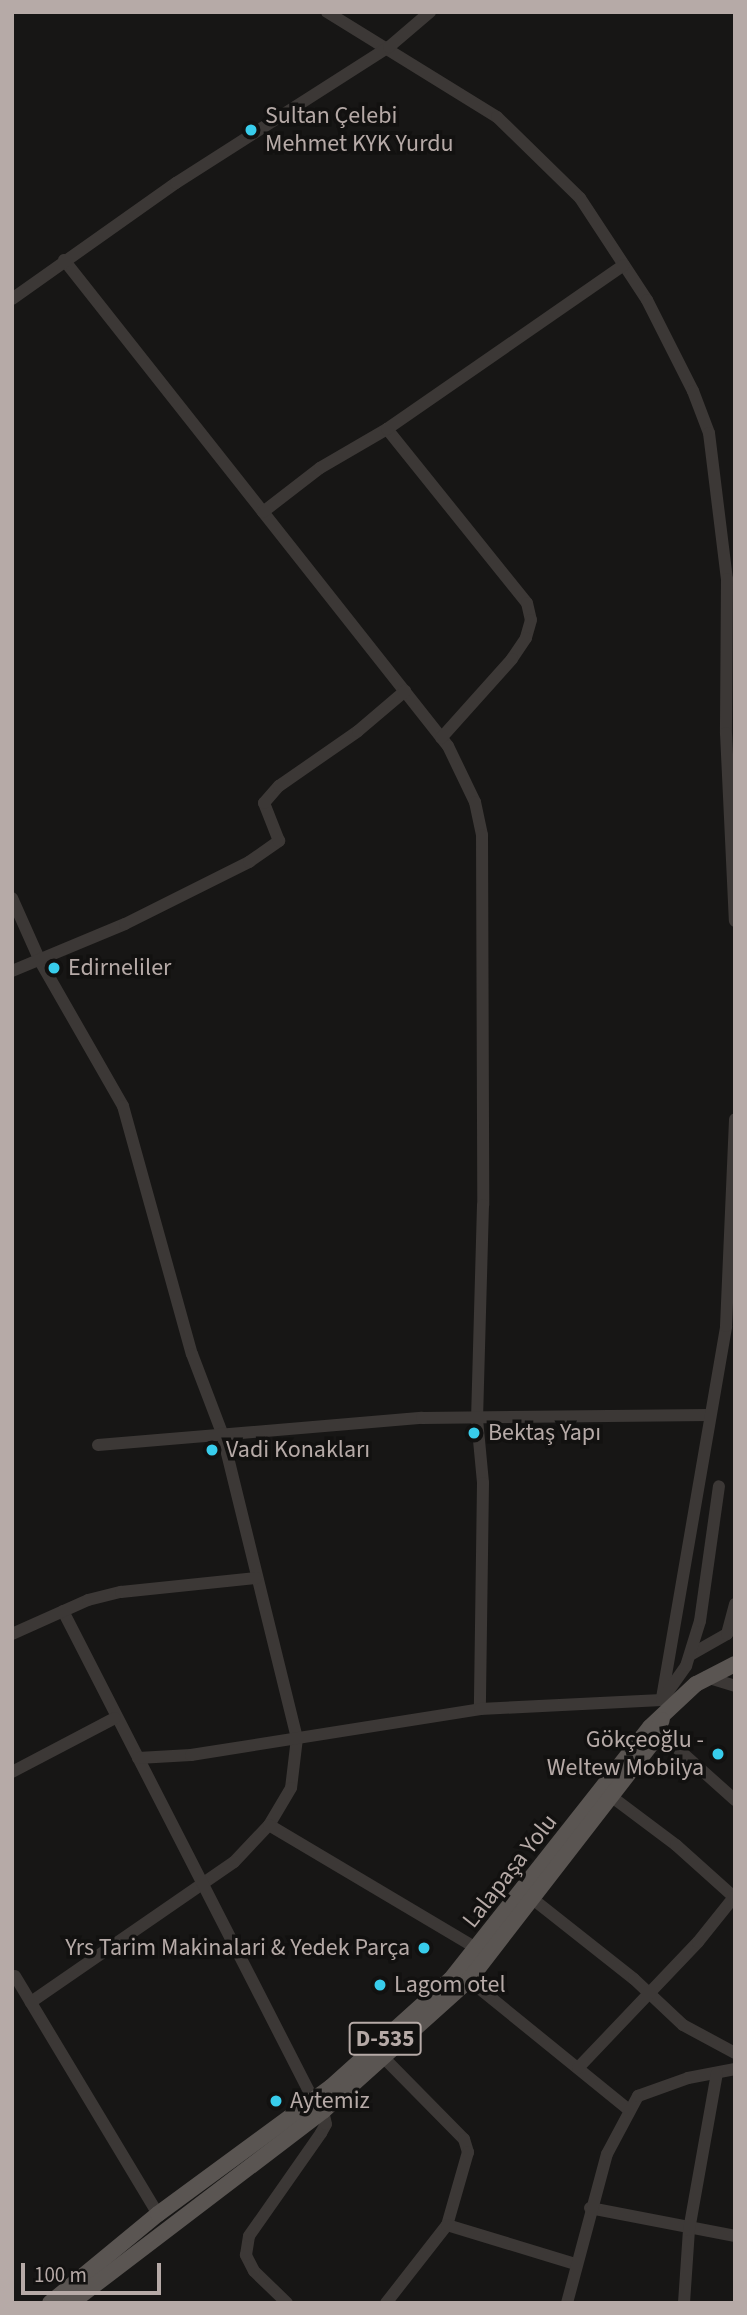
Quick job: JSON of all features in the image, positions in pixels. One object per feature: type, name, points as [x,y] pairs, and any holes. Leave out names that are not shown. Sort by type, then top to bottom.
[{"type":"main road","name":"D-535","points":[[663,1716],[706,1677],[735,1664]]},
{"type":"main road","name":"Lalapaşa Yolu","points":[[50,2303],[158,2214],[384,2058],[469,1980],[612,1797],[663,1716]]},
{"type":"main road","name":"Lalapaşa Yolu","points":[[71,2303],[318,2106],[451,1979],[478,1949],[641,1738],[663,1716]]},
{"type":"street","points":[[327,12],[389,47],[497,117],[580,198],[647,300],[709,433],[727,579],[726,733],[735,921]]},
{"type":"street","points":[[12,299],[64,260],[389,47],[430,12]]},
{"type":"street","points":[[64,260],[441,737],[466,777],[482,835],[483,1205],[477,1419],[483,1483],[480,1709]]},
{"type":"street","points":[[263,512],[320,468],[387,429],[624,265]]},
{"type":"street","points":[[387,429],[527,603],[531,620],[526,638],[512,659],[441,737]]},
{"type":"street","points":[[12,971],[40,961],[249,862],[279,841],[264,803],[279,786],[358,731],[405,691]]},
{"type":"street","points":[[12,898],[40,961],[123,1106],[192,1354],[222,1433],[297,1738],[291,1788],[269,1825],[234,1863],[31,2002]]},
{"type":"street","points":[[663,1716],[726,1326],[735,1119]]},
{"type":"street","points":[[97,1445],[422,1418],[710,1415]]},
{"type":"street","points":[[663,1716],[690,1655],[707,1587],[719,1486]]},
{"type":"street","points":[[12,1634],[63,1611],[121,1592],[256,1578]]},
{"type":"street","points":[[690,1655],[727,1634],[735,1604]]},
{"type":"street","points":[[63,1611],[115,1718],[326,2124],[249,2236],[246,2255],[254,2271],[287,2303]]},
{"type":"street","points":[[706,1677],[735,1686]]},
{"type":"street","points":[[138,1758],[191,1755],[480,1709],[663,1716],[735,1800]]},
{"type":"street","points":[[12,1772],[115,1718]]},
{"type":"street","points":[[578,2068],[650,1994],[734,1898],[676,1845],[612,1797]]},
{"type":"street","points":[[269,1825],[478,1949]]},
{"type":"street","points":[[534,1900],[650,1994],[683,2025],[735,2053]]},
{"type":"street","points":[[13,1974],[158,2214]]},
{"type":"street","points":[[469,1980],[629,2110]]},
{"type":"street","points":[[384,2058],[464,2139],[468,2152],[461,2187],[447,2224],[386,2303]]},
{"type":"street","points":[[567,2303],[590,2208],[607,2154],[638,2096],[735,2069]]},
{"type":"street","points":[[684,2303],[690,2230],[717,2073]]},
{"type":"street","points":[[590,2208],[690,2230],[735,2236]]},
{"type":"street","points":[[447,2224],[575,2264]]},
{"type":"place","name":"Sultan Çelebi Mehmet KYK Yurdu","points":[[251,130]]},
{"type":"place","name":"Edirneliler","points":[[54,968]]},
{"type":"place","name":"Bektaş Yapı","points":[[474,1433]]},
{"type":"place","name":"Vadi Konakları","points":[[212,1450]]},
{"type":"place","name":"Gökçeoğlu - Weltew Mobilya","points":[[718,1754]]},
{"type":"place","name":"Yrs Tarim Makinalari & Yedek Parça","points":[[424,1948]]},
{"type":"place","name":"Lagom otel","points":[[380,1985]]},
{"type":"place","name":"Aytemiz","points":[[276,2101]]}]
